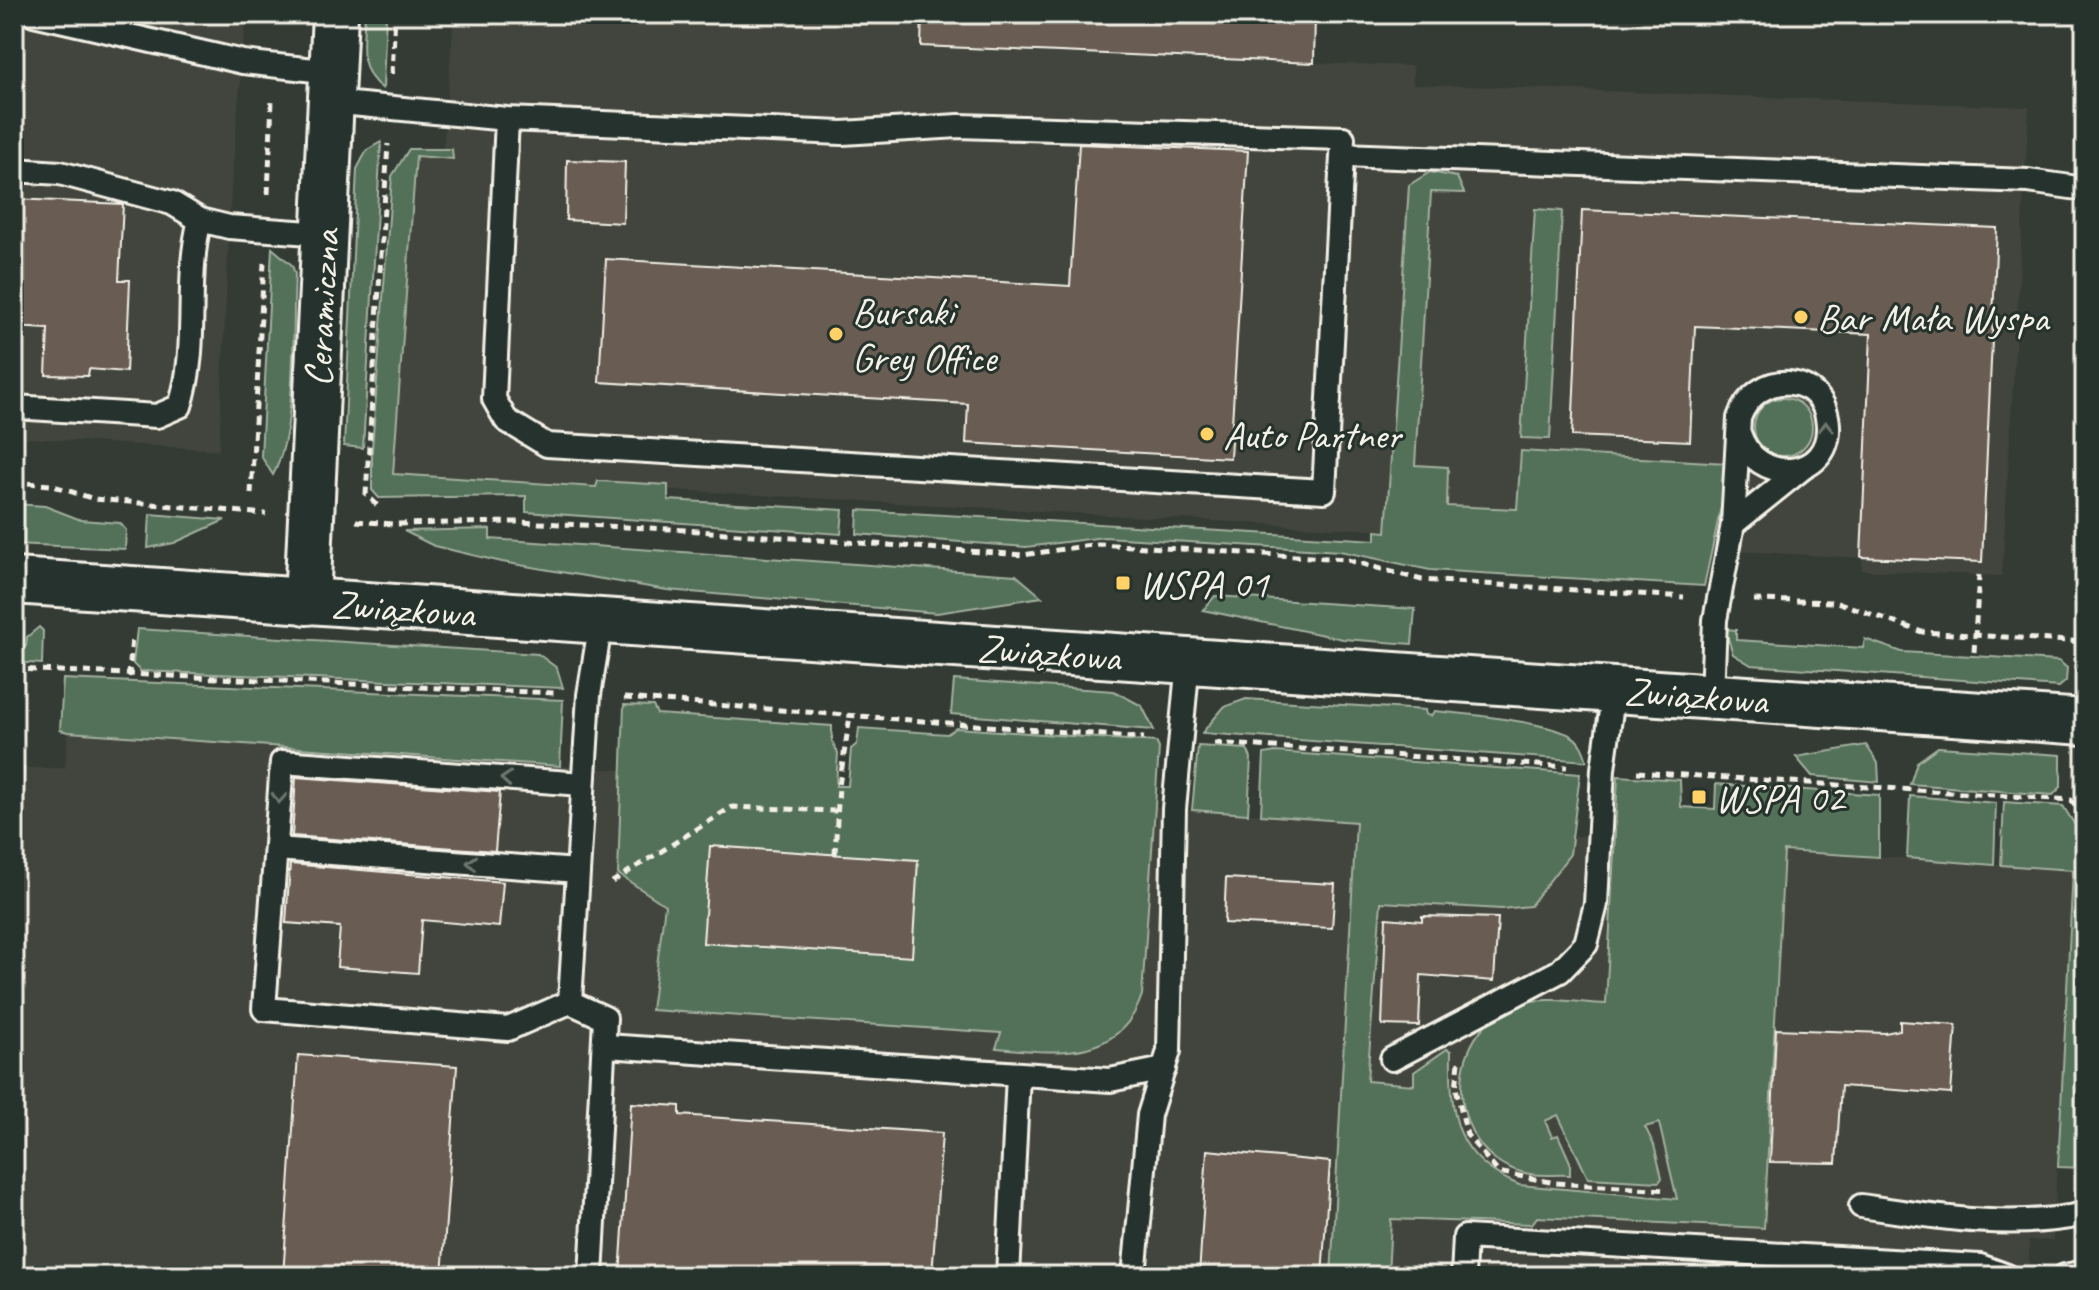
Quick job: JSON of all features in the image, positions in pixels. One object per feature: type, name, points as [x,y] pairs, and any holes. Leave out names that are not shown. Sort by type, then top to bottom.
[{"type":"street","name":"Ceramiczna","points":[[307,602],[335,14]]},
{"type":"street","name":"Związkowa","points":[[14,581],[2085,722]]},
{"type":"lane","points":[[34,14],[243,62],[274,65],[390,108],[507,119],[842,133],[959,126],[1343,138],[1324,491],[547,445],[506,420],[494,399],[507,119]]},
{"type":"lane","points":[[1343,155],[2028,181],[2085,189]]},
{"type":"lane","points":[[14,170],[60,173],[172,203],[200,220],[229,227],[324,234]]},
{"type":"lane","points":[[14,407],[157,416],[180,406],[188,381],[193,244],[200,220]]},
{"type":"lane","points":[[1712,695],[1718,599],[1733,524],[1739,433],[1744,405],[1753,394],[1779,382],[1794,383],[1807,389],[1825,411],[1827,438],[1812,461],[1733,524]]},
{"type":"lane","points":[[1739,433],[1750,457],[1761,465],[1787,471],[1812,461]]},
{"type":"lane","points":[[570,1002],[589,695],[601,621]]},
{"type":"lane","points":[[1134,1276],[1149,1115],[1169,1051],[1174,809],[1183,741],[1188,661]]},
{"type":"lane","points":[[1392,1059],[1560,971],[1586,944],[1596,904],[1603,769],[1614,689]]},
{"type":"lane","points":[[583,784],[282,762],[264,1009],[508,1029],[570,1002],[605,1018],[606,1046],[591,1276]]},
{"type":"lane","points":[[276,849],[578,871]]},
{"type":"lane","points":[[606,1046],[1110,1080],[1164,1069]]},
{"type":"lane","points":[[1008,1276],[1018,1075]]},
{"type":"lane","points":[[1861,1206],[1951,1220],[2054,1220],[2085,1214]]},
{"type":"lane","points":[[1463,1276],[1465,1237],[1980,1266],[2007,1276]]},
{"type":"lane","points":[[2065,1276],[2085,1272]]},
{"type":"path","points":[[377,505],[366,494],[395,14]]},
{"type":"path","points":[[251,494],[274,65]]},
{"type":"path","points":[[14,482],[51,485],[94,499],[392,524],[516,522],[671,529],[1023,555],[1098,544],[1344,559],[1422,580],[1718,599],[1837,602],[1922,632],[2085,642]]},
{"type":"path","points":[[1974,652],[1979,575]]},
{"type":"path","points":[[129,677],[132,635]]},
{"type":"path","points":[[14,669],[129,677],[589,695],[1183,741],[2071,800],[2085,820]]},
{"type":"path","points":[[835,854],[837,811],[850,716]]},
{"type":"path","points":[[576,905],[732,807],[837,811]]},
{"type":"path","points":[[1469,1018],[1456,1088],[1460,1113],[1467,1135],[1498,1172],[1556,1183],[1668,1190]]},
{"type":"shaded area","points":[[14,14],[246,14],[231,189],[219,450],[14,437]]},
{"type":"shaded area","points":[[496,14],[1316,14],[1314,63],[1413,66],[1413,84],[2029,107],[2002,576],[1862,570],[1862,558],[392,474],[415,148],[443,148],[454,18],[495,21]]},
{"type":"shaded area","points":[[68,732],[2073,870],[2053,1240],[2029,1241],[2029,1276],[14,1276],[14,884],[24,768],[65,768]]},
{"type":"green space","points":[[365,14],[386,14],[383,89],[365,65]]},
{"type":"green space","points":[[381,142],[363,448],[344,446],[357,169],[367,150]]},
{"type":"green space","points":[[409,149],[452,149],[453,159],[416,156],[393,474],[596,487],[598,481],[668,485],[668,500],[843,510],[841,534],[526,512],[526,496],[379,498],[372,490],[372,449],[392,176]]},
{"type":"green space","points":[[1430,172],[1457,177],[1464,193],[1431,192],[1415,465],[1448,467],[1447,506],[1517,509],[1521,451],[1726,463],[1723,498],[1704,586],[1430,570],[1340,551],[1104,537],[1026,547],[857,534],[858,510],[1376,540],[1376,531],[1386,532],[1409,185]]},
{"type":"green space","points":[[1535,209],[1562,211],[1550,439],[1521,438]]},
{"type":"green space","points":[[272,248],[292,265],[295,274],[290,406],[287,432],[273,475],[261,456]]},
{"type":"green space","points":[[1783,398],[1794,400],[1803,407],[1810,416],[1810,438],[1803,447],[1794,454],[1783,456],[1772,454],[1763,447],[1756,438],[1754,427],[1756,416],[1763,407],[1772,400]]},
{"type":"green space","points":[[14,504],[45,506],[81,520],[120,523],[126,530],[125,549],[14,544]]},
{"type":"green space","points":[[150,514],[225,520],[174,543],[148,548]]},
{"type":"green space","points":[[490,529],[490,539],[1016,575],[1042,597],[937,613],[667,590],[502,562],[434,546],[404,531]]},
{"type":"green space","points":[[1215,596],[1415,609],[1412,644],[1343,639],[1203,610]]},
{"type":"green space","points":[[39,627],[43,631],[42,664],[14,662],[14,645],[26,646],[27,637]]},
{"type":"green space","points":[[137,629],[538,654],[557,668],[563,688],[140,671],[133,664]]},
{"type":"green space","points":[[1725,629],[1736,630],[1736,640],[1863,648],[1865,639],[1902,652],[2059,661],[2067,668],[2066,681],[2059,687],[1751,665],[1733,654]]},
{"type":"green space","points":[[63,679],[563,700],[560,766],[68,732],[60,730]]},
{"type":"green space","points":[[954,680],[1114,691],[1142,706],[1154,730],[951,714]]},
{"type":"green space","points":[[1246,699],[1425,710],[1426,715],[1431,716],[1434,711],[1523,722],[1570,735],[1579,743],[1587,761],[1202,733],[1224,707]]},
{"type":"green space","points":[[624,705],[653,706],[657,714],[832,726],[832,741],[838,753],[836,786],[848,786],[851,749],[857,744],[859,728],[947,734],[956,728],[1156,742],[1159,748],[1142,995],[1132,1017],[1118,1033],[1101,1043],[1082,1049],[1040,1051],[996,1048],[1001,1033],[651,1010],[665,905],[618,874]]},
{"type":"green space","points":[[1866,745],[1878,763],[1879,782],[1812,776],[1796,757]]},
{"type":"green space","points":[[1198,746],[1247,749],[1251,758],[1248,814],[1192,810]]},
{"type":"green space","points":[[1938,747],[2061,755],[2061,787],[2053,795],[1910,784],[1917,762]]},
{"type":"green space","points":[[1275,752],[1580,774],[1570,854],[1530,906],[1501,909],[1381,902],[1367,1081],[1414,1085],[1414,1072],[1447,1049],[1451,1051],[1452,1095],[1460,1132],[1481,1162],[1497,1174],[1519,1185],[1677,1199],[1659,1123],[1645,1127],[1654,1145],[1662,1178],[1659,1182],[1588,1178],[1558,1115],[1545,1121],[1552,1137],[1558,1135],[1570,1162],[1570,1175],[1526,1174],[1495,1159],[1476,1138],[1465,1113],[1462,1085],[1467,1058],[1479,1033],[1499,1014],[1526,1002],[1555,1000],[1606,1004],[1618,776],[1680,780],[1681,807],[1715,809],[1716,784],[1879,795],[1879,857],[1784,851],[1764,1228],[1537,1217],[1532,1224],[1391,1219],[1388,1276],[1331,1276],[1356,822],[1261,815],[1264,754]]},
{"type":"green space","points":[[14,766],[24,768],[14,884]]},
{"type":"green space","points":[[1910,796],[1996,803],[1994,865],[1907,858]]},
{"type":"green space","points":[[2004,802],[2063,806],[2085,841],[2085,1168],[2058,1167],[2073,870],[2001,865]]},
{"type":"building","points":[[922,14],[1315,14],[1314,63],[921,46]]},
{"type":"building","points":[[1079,144],[1248,151],[1230,458],[966,443],[968,404],[599,382],[606,259],[1070,286]]},
{"type":"building","points":[[567,160],[625,162],[623,223],[566,220]]},
{"type":"building","points":[[14,199],[123,204],[119,280],[130,280],[126,372],[89,369],[88,376],[46,375],[48,329],[14,327]]},
{"type":"building","points":[[1582,210],[1997,228],[1982,562],[1861,557],[1871,334],[1695,326],[1690,441],[1572,436]]},
{"type":"building","points":[[296,777],[500,792],[495,851],[292,836]]},
{"type":"building","points":[[710,846],[918,860],[912,957],[703,943]]},
{"type":"building","points":[[290,864],[503,882],[499,927],[422,920],[418,973],[337,967],[340,927],[286,923]]},
{"type":"building","points":[[1226,878],[1335,884],[1332,928],[1224,923]]},
{"type":"building","points":[[1422,916],[1498,918],[1494,981],[1421,975],[1419,1026],[1382,1025],[1386,918],[1422,921]]},
{"type":"building","points":[[1900,1021],[1956,1025],[1951,1094],[1841,1086],[1836,1163],[1770,1162],[1776,1029],[1885,1033],[1900,1030]]},
{"type":"building","points":[[298,1055],[457,1066],[442,1276],[283,1276]]},
{"type":"building","points":[[631,1103],[680,1106],[680,1115],[942,1133],[932,1276],[620,1276]]},
{"type":"building","points":[[1207,1150],[1330,1162],[1322,1276],[1199,1276]]},
{"type":"place","name":"Bar Mała Wyspa","points":[[1801,317]]},
{"type":"place","name":"Bursaki Grey Office","points":[[836,334]]},
{"type":"place","name":"Auto Partner","points":[[1207,434]]},
{"type":"place","name":"WSPA 01","points":[[1123,583]]},
{"type":"place","name":"WSPA 02","points":[[1699,797]]}]
